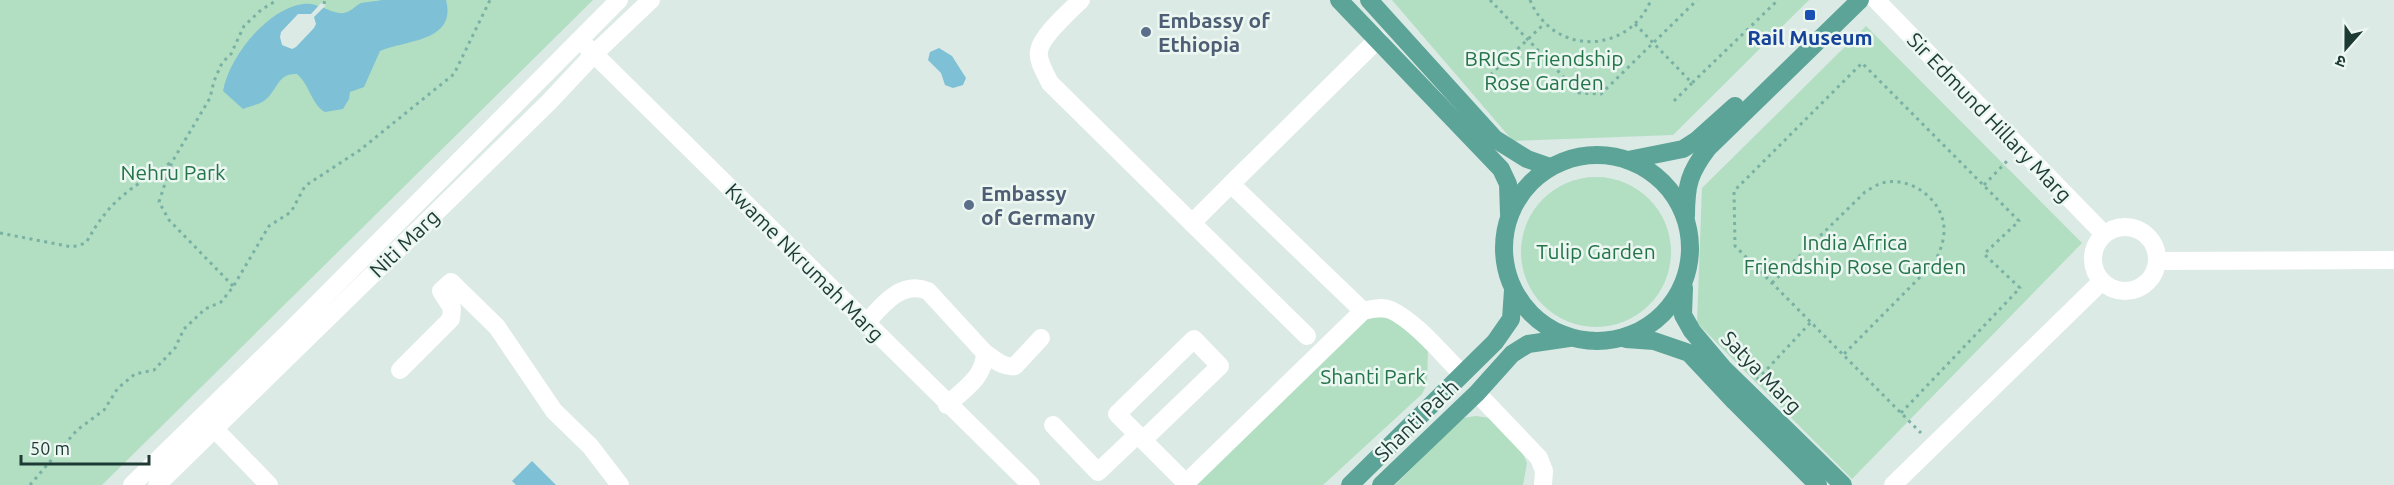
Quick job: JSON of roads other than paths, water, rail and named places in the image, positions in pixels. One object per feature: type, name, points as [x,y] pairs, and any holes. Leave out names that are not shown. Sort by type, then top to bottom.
[{"type":"main road","points":[[1339,0],[1501,169],[1508,184],[1510,210],[1503,243],[1505,267],[1513,290],[1523,306],[1553,331],[1588,341],[1622,338],[1650,325],[1673,303],[1687,275],[1690,241],[1686,219],[1689,176],[1708,148],[1860,0]]},
{"type":"main road","points":[[1369,0],[1496,139],[1527,159],[1550,167]]},
{"type":"main road","points":[[1628,160],[1675,152],[1697,140],[1843,0]]},
{"type":"main road","points":[[1508,218],[1524,189],[1550,167],[1564,160],[1588,155],[1612,156],[1628,160],[1653,174],[1664,183],[1686,219]]},
{"type":"main road","name":"Satya Marg","points":[[1687,275],[1683,296],[1683,315],[1692,331],[1724,369],[1843,485]]},
{"type":"main road","name":"Shanti Path","points":[[1350,485],[1506,329],[1511,320],[1513,290]]},
{"type":"main road","name":"Shanti Path","points":[[1381,485],[1477,393],[1512,354],[1520,348],[1537,342],[1571,338]]},
{"type":"main road","name":"Satya Marg","points":[[1622,338],[1654,341],[1689,353],[1818,485]]},
{"type":"street","name":"Niti Marg","points":[[157,485],[208,422],[619,0]]},
{"type":"street","name":"Niti Marg","points":[[132,485],[208,422],[549,102],[594,54],[651,0]]},
{"type":"street","points":[[1081,0],[1045,39],[1039,51],[1041,64],[1050,83],[1307,336]]},
{"type":"street","name":"Sir Edmund Hillary Marg","points":[[1876,0],[2104,234]]},
{"type":"street","name":"Kwame Nkrumah Marg","points":[[579,39],[867,322],[947,405],[1031,485]]},
{"type":"street","points":[[1192,223],[1378,39]]},
{"type":"street","points":[[1231,184],[1363,311]]},
{"type":"street","points":[[2135,228],[2152,241],[2157,261],[2155,272],[2141,288],[2120,292],[2101,282],[2095,273],[2093,252],[2097,242],[2104,234],[2113,229],[2135,228]]},
{"type":"street","points":[[2157,261],[2394,260]]},
{"type":"street","points":[[400,370],[451,319],[452,308],[441,291],[451,282],[497,327],[554,411],[590,446],[620,485]]},
{"type":"street","points":[[1893,485],[2101,282]]},
{"type":"street","points":[[867,322],[897,294],[907,288],[918,287],[928,291],[985,353],[1009,367],[1015,366],[1041,338]]},
{"type":"street","points":[[1053,425],[1098,472],[1140,438],[1220,366],[1194,339],[1117,414],[1140,438],[1185,484],[1363,311],[1375,308],[1389,309],[1407,320],[1462,374]]},
{"type":"street","points":[[947,405],[978,377],[984,365],[985,353]]},
{"type":"street","points":[[1477,393],[1539,458],[1544,471],[1543,485]]},
{"type":"street","points":[[208,422],[269,485]]},
{"type":"water","points":[[382,0],[446,0],[447,14],[444,24],[437,32],[380,51],[364,87],[350,92],[343,109],[325,112],[320,109],[297,74],[285,76],[263,102],[243,109],[223,91],[241,50],[263,25],[276,15],[303,4],[317,5],[334,12],[345,13],[361,3]]},
{"type":"water","points":[[939,48],[952,56],[966,78],[963,85],[953,88],[945,85],[941,73],[928,60],[930,52]]},
{"type":"water","points":[[532,461],[556,485],[516,485],[512,481]]},
{"type":"place","name":"Rail Museum","points":[[1810,15]]},
{"type":"place","name":"Embassy of Ethiopia","points":[[1146,32]]},
{"type":"place","name":"Embassy of Germany","points":[[969,205]]},
{"type":"park label","name":"BRICS Friendship Rose Garden","points":[[1544,70]]},
{"type":"park label","name":"Nehru Park","points":[[173,172]]},
{"type":"park label","name":"Tulip Garden","points":[[1596,251]]},
{"type":"park label","name":"India Africa Friendship Rose Garden","points":[[1855,254]]},
{"type":"park label","name":"Shanti Park","points":[[1373,376]]}]
